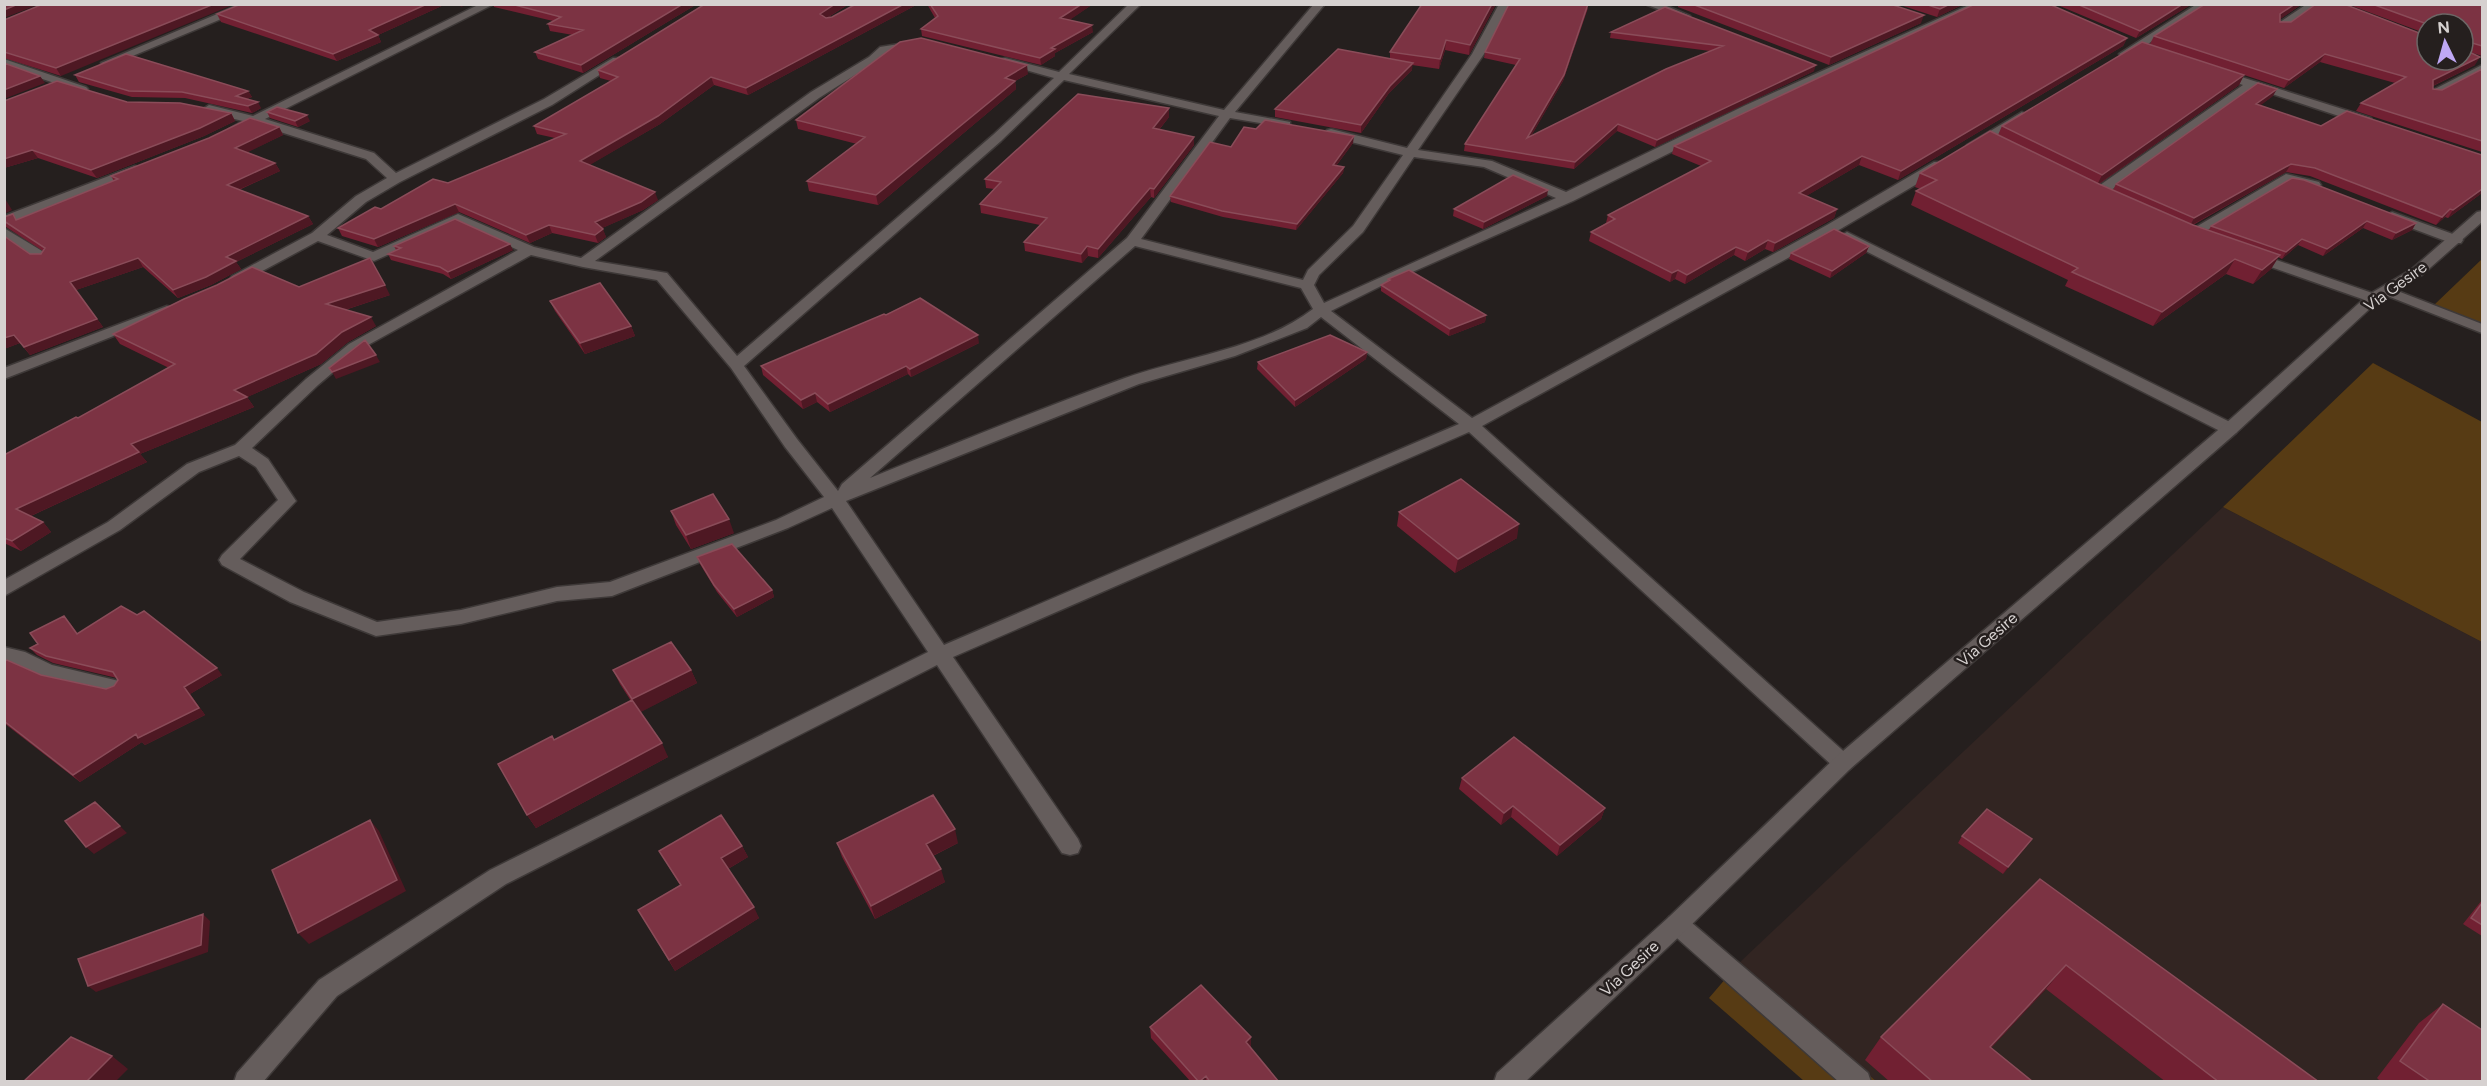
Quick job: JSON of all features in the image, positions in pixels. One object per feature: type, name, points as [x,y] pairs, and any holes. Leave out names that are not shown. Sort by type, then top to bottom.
[{"type":"street","points":[[42,90],[252,4]]},
{"type":"street","points":[[218,137],[489,4]]},
{"type":"street","points":[[736,365],[997,138],[1057,83],[1061,76],[1136,4]]},
{"type":"street","points":[[836,499],[1132,241],[1227,114],[1320,4]]},
{"type":"street","points":[[1307,285],[1313,273],[1358,229],[1478,54],[1505,4]]},
{"type":"street","points":[[1650,4],[1701,21]]},
{"type":"street","points":[[241,449],[262,463],[287,501],[228,560],[297,597],[376,629],[461,617],[557,594],[612,589],[782,524],[836,499],[1132,381],[1230,353],[1302,325],[1321,310],[1378,282],[1568,198],[1824,69],[1981,4]]},
{"type":"street","points":[[2117,58],[2132,44],[2205,4]]},
{"type":"street","points":[[2281,26],[2315,4]]},
{"type":"street","points":[[1916,17],[1937,23]]},
{"type":"street","points":[[583,263],[815,95],[873,59],[884,49],[922,41],[933,44]]},
{"type":"street","points":[[2132,44],[2158,53]]},
{"type":"street","points":[[227,285],[316,236],[361,199],[395,179],[548,102],[625,55]]},
{"type":"street","points":[[987,57],[1227,114],[1294,126]]},
{"type":"street","points":[[4,62],[99,94]]},
{"type":"street","points":[[2433,93],[2482,68]]},
{"type":"street","points":[[2211,70],[2379,125]]},
{"type":"street","points":[[2098,193],[2252,84]]},
{"type":"street","points":[[196,106],[256,120],[370,156],[395,179]]},
{"type":"street","points":[[246,1082],[328,988],[498,877],[942,654],[1471,425],[1832,228],[2036,108]]},
{"type":"street","points":[[1317,130],[1350,136],[1411,153],[1487,164],[1568,198]]},
{"type":"street","points":[[1985,138],[2004,147]]},
{"type":"street","points":[[4,221],[144,166]]},
{"type":"street","points":[[2212,241],[2185,231],[2286,178],[2326,190]]},
{"type":"street","points":[[2380,211],[2456,240]]},
{"type":"street","name":"Via Gesire","points":[[1506,1082],[1677,924],[1843,763],[2382,295],[2456,240],[2482,215]]},
{"type":"street","points":[[316,236],[374,257],[458,218],[529,250],[583,263],[662,276],[736,365],[791,443],[836,499],[1070,846]]},
{"type":"street","points":[[1832,228],[2230,429]]},
{"type":"street","points":[[4,231],[42,256]]},
{"type":"street","points":[[1132,241],[1307,285],[1321,310],[1471,425],[1843,763]]},
{"type":"street","points":[[4,589],[114,526],[193,468],[241,449],[312,382],[354,347],[529,250]]},
{"type":"street","points":[[2244,253],[2382,295],[2482,329]]},
{"type":"street","points":[[4,374],[175,307]]},
{"type":"street","points":[[4,654],[18,657],[48,672],[112,686]]},
{"type":"street","points":[[1677,924],[1859,1082]]},
{"type":"shaded area","points":[[2482,259],[2482,326],[2434,305]]},
{"type":"shaded area","points":[[2373,363],[2482,422],[2482,642],[2223,507]]},
{"type":"shaded area","points":[[2223,507],[2482,642],[2482,1081],[1876,1081],[1739,963]]},
{"type":"shaded area","points":[[1739,963],[1876,1081],[1804,1081],[1709,998]]},
{"type":"building","points":[[4,4],[18,4],[4,10]]},
{"type":"building","points":[[43,4],[214,4],[56,68],[4,52],[4,20]]},
{"type":"building","points":[[241,4],[427,4],[369,30],[378,35],[333,54],[217,14]]},
{"type":"building","points":[[511,4],[683,4],[581,65],[535,52],[583,30],[548,24],[561,17]]},
{"type":"building","points":[[705,4],[835,4],[820,14],[826,18],[856,4],[904,4],[746,88],[711,77],[658,116],[580,161],[655,192],[641,202],[595,222],[603,229],[595,235],[549,225],[526,235],[455,204],[374,239],[338,228],[375,207],[381,209],[433,179],[448,183],[566,134],[534,126],[618,77],[598,70]]},
{"type":"building","points":[[930,4],[1082,4],[1060,18],[1092,25],[1051,48],[1055,49],[1040,58],[921,29],[938,16]]},
{"type":"building","points":[[1422,4],[1492,4],[1470,45],[1446,40],[1440,59],[1390,52]]},
{"type":"building","points":[[1509,4],[1588,4],[1564,75],[1527,138],[1666,69],[1723,46],[1611,32],[1665,7],[1816,65],[1657,140],[1618,124],[1575,162],[1465,144],[1520,59],[1485,52]]},
{"type":"building","points":[[1692,4],[1890,4],[1924,15],[1831,57]]},
{"type":"building","points":[[1925,4],[1950,4],[1940,9]]},
{"type":"building","points":[[1975,4],[2049,4],[2127,38],[1901,171],[1862,156],[1799,193],[1837,209],[1775,243],[1768,240],[1748,252],[1736,247],[1687,275],[1678,270],[1672,273],[1591,232],[1615,219],[1608,215],[1711,161],[1674,146]]},
{"type":"building","points":[[2077,4],[2183,4],[2140,31]]},
{"type":"building","points":[[2205,4],[2295,4],[2280,14],[2280,22],[2291,22],[2316,4],[2344,4],[2415,31],[2415,72],[2449,72],[2433,80],[2433,89],[2442,90],[2482,69],[2482,141],[2361,103],[2406,77],[2325,54],[2289,80],[2154,36]]},
{"type":"building","points":[[2372,4],[2482,4],[2482,46],[2475,44],[2475,12],[2415,12],[2415,20]]},
{"type":"building","points":[[921,38],[1027,65],[1005,78],[1015,81],[876,195],[807,181],[865,137],[796,120],[900,42]]},
{"type":"building","points":[[2142,42],[2244,75],[2102,175],[2002,126]]},
{"type":"building","points":[[1338,49],[1413,63],[1390,86],[1361,125],[1275,109]]},
{"type":"building","points":[[126,54],[248,91],[236,96],[258,102],[248,106],[182,92],[129,91],[75,75]]},
{"type":"building","points":[[4,63],[40,76],[4,90]]},
{"type":"building","points":[[57,81],[127,102],[180,103],[231,113],[200,128],[91,170],[32,150],[4,159],[4,101]]},
{"type":"building","points":[[2258,83],[2277,89],[2256,104],[2321,126],[2347,111],[2482,155],[2482,189],[2453,210],[2450,209],[2442,217],[2315,168],[2291,164],[2194,218],[2116,184]]},
{"type":"building","points":[[1078,94],[1169,108],[1153,128],[1194,137],[1154,189],[1150,188],[1098,249],[1087,246],[1081,254],[1024,242],[1047,218],[980,204],[1001,182],[985,179]]},
{"type":"building","points":[[277,107],[307,115],[295,121],[267,112]]},
{"type":"building","points":[[250,118],[279,127],[235,148],[275,163],[227,185],[308,216],[226,257],[236,261],[206,277],[173,290],[138,258],[70,282],[97,319],[24,347],[14,335],[4,338],[4,236],[30,254],[41,254],[45,248],[4,221],[4,217],[13,214],[16,220],[118,179],[111,176],[209,138]]},
{"type":"building","points":[[1265,120],[1354,136],[1333,165],[1344,167],[1297,224],[1222,211],[1170,196],[1210,142],[1231,147],[1244,127],[1256,129]]},
{"type":"building","points":[[1990,131],[2099,184],[2193,225],[2280,255],[2262,270],[2235,259],[2162,312],[2072,272],[2078,268],[1916,191],[1937,180],[1920,173]]},
{"type":"building","points":[[1513,175],[1548,190],[1484,222],[1454,209]]},
{"type":"building","points":[[2292,178],[2304,180],[2416,223],[2396,233],[2367,221],[2327,249],[2302,239],[2286,252],[2211,226]]},
{"type":"building","points":[[455,219],[510,244],[448,272],[440,267],[388,254],[401,248],[394,246]]},
{"type":"building","points":[[1834,229],[1869,246],[1832,271],[1791,253]]},
{"type":"building","points":[[370,258],[385,285],[326,304],[371,317],[342,332],[316,354],[234,390],[247,397],[131,444],[139,452],[16,509],[43,522],[12,541],[4,538],[4,455],[78,418],[175,364],[113,334],[252,267],[299,287]]},
{"type":"building","points":[[1409,270],[1486,315],[1450,329],[1381,285],[1390,280],[1388,279]]},
{"type":"building","points":[[600,283],[631,326],[580,343],[550,301]]},
{"type":"building","points":[[920,298],[978,335],[910,369],[906,366],[828,404],[815,393],[801,400],[761,366],[886,315]]},
{"type":"building","points":[[1330,335],[1367,352],[1295,400],[1258,362]]},
{"type":"building","points":[[365,340],[376,355],[332,372],[329,368]]},
{"type":"building","points":[[1461,479],[1519,524],[1458,559],[1399,512]]},
{"type":"building","points":[[713,494],[729,519],[686,535],[671,511]]},
{"type":"building","points":[[732,544],[772,590],[734,609],[714,585],[697,557]]},
{"type":"building","points":[[121,606],[137,615],[144,611],[217,668],[184,687],[199,708],[138,738],[136,734],[73,775],[4,721],[4,662],[7,660],[41,675],[106,689],[114,686],[118,680],[113,672],[46,656],[30,648],[38,644],[30,633],[64,616],[77,634]]},
{"type":"building","points":[[671,642],[691,670],[632,699],[613,670]]},
{"type":"building","points":[[632,700],[662,743],[527,815],[498,764],[552,736],[554,740]]},
{"type":"building","points":[[1514,737],[1605,808],[1560,845],[1513,806],[1504,813],[1462,778]]},
{"type":"building","points":[[933,795],[955,829],[926,844],[941,869],[871,906],[837,843]]},
{"type":"building","points":[[95,802],[120,826],[86,847],[65,821]]},
{"type":"building","points":[[1987,809],[2032,839],[2008,867],[1962,836]]},
{"type":"building","points":[[721,815],[742,846],[721,858],[754,907],[669,960],[638,910],[681,885],[659,851]]},
{"type":"building","points":[[370,820],[397,880],[298,933],[272,870]]},
{"type":"building","points":[[2040,879],[2319,1082],[2219,1082],[2066,965],[1990,1047],[2033,1082],[1933,1082],[1881,1037]]},
{"type":"building","points":[[2482,903],[2482,925],[2471,918]]},
{"type":"building","points":[[203,914],[201,945],[88,986],[78,959]]},
{"type":"building","points":[[1201,985],[1251,1037],[1246,1042],[1279,1082],[1210,1082],[1206,1076],[1199,1082],[1150,1027]]},
{"type":"building","points":[[2443,1004],[2482,1030],[2482,1082],[2431,1082],[2400,1061]]},
{"type":"building","points":[[71,1037],[112,1056],[86,1082],[23,1082]]}]
